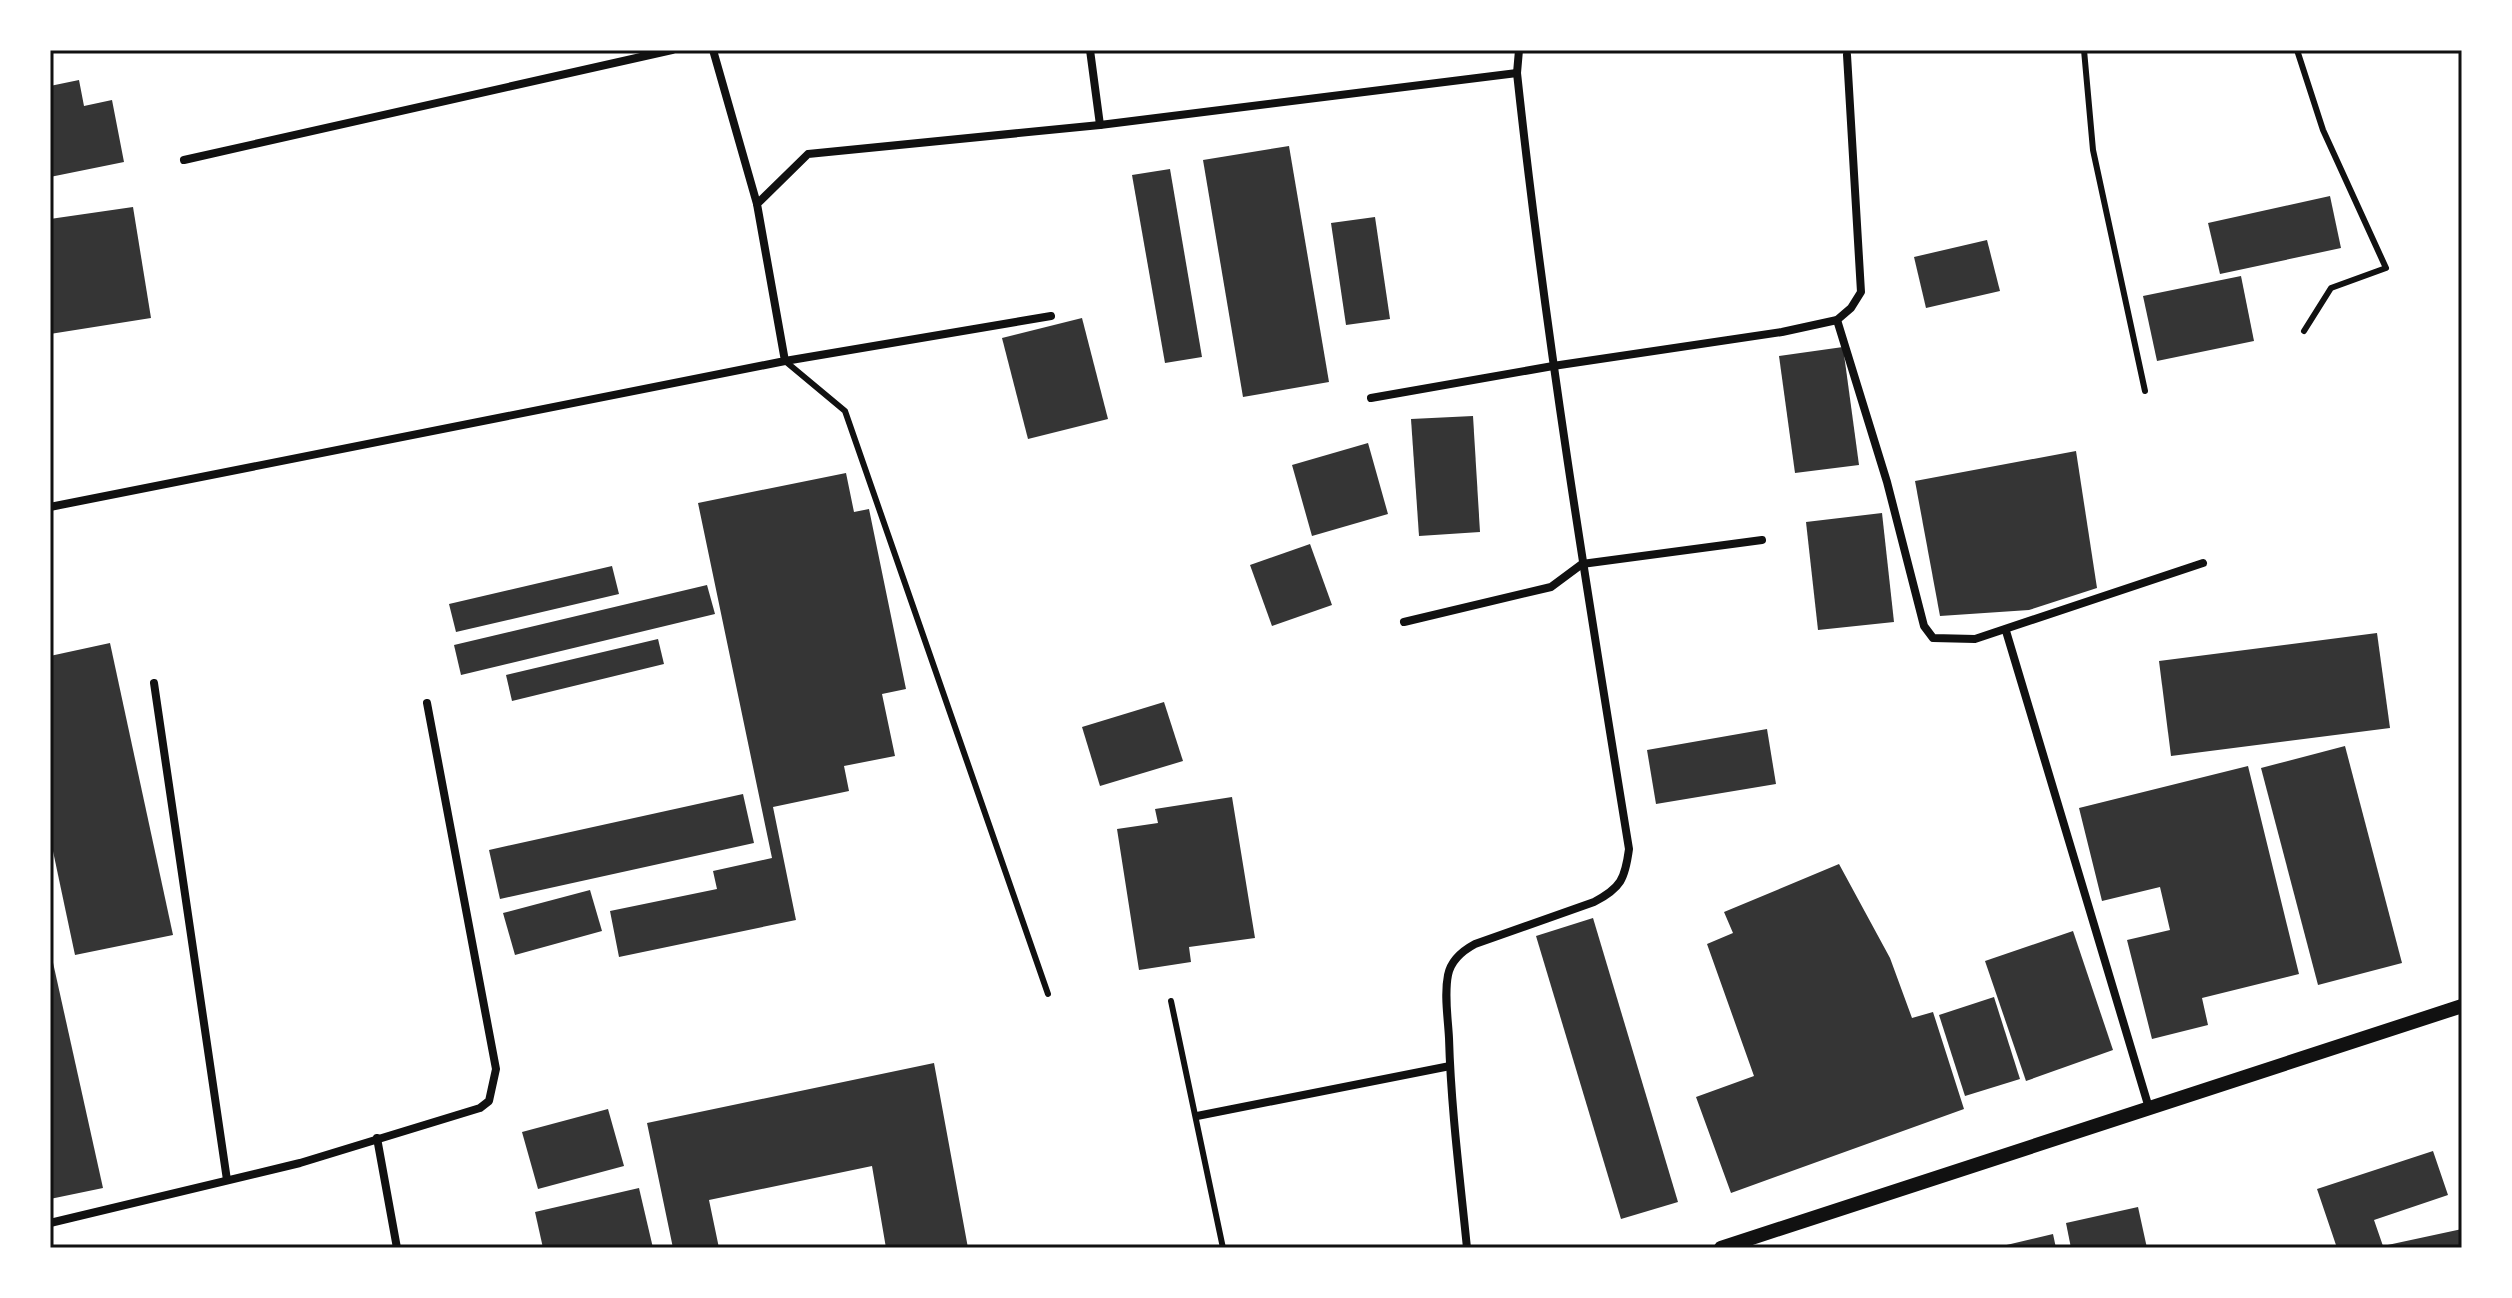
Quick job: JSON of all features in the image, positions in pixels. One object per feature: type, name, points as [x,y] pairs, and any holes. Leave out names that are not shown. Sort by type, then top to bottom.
[{"type":"street","points":[[184,160],[672,50]]},
{"type":"street","points":[[713,50],[757,204],[785,361]]},
{"type":"street","points":[[1090,50],[1100,125]]},
{"type":"street","points":[[1467,1248],[1450,1066],[1447,989],[1453,961],[1462,951],[1475,944],[1610,894],[1621,883],[1627,869],[1629,849],[1582,564],[1534,231],[1517,73],[1519,50]]},
{"type":"street","points":[[1371,398],[1553,366],[1782,332],[1837,320],[1851,308],[1861,292],[1847,55]]},
{"type":"street","points":[[757,204],[808,154],[1100,125],[1517,73]]},
{"type":"street","points":[[50,507],[785,361],[1051,316]]},
{"type":"street","points":[[1837,320],[1887,482],[1924,626],[1933,638],[1975,639],[2006,631],[2053,612],[2203,563]]},
{"type":"street","points":[[1404,622],[1551,587],[1582,564],[1762,540]]},
{"type":"street","points":[[2006,631],[2149,1108]]},
{"type":"street","points":[[154,683],[227,1180]]},
{"type":"street","points":[[50,1223],[300,1163],[480,1108],[489,1101],[496,1069],[427,703]]},
{"type":"street","points":[[1721,1248],[2462,1006]]},
{"type":"street","points":[[1197,1116],[1450,1066]]},
{"type":"street","points":[[377,1138],[397,1248]]},
{"type":"lane","points":[[2084,50],[2093,150],[2145,391]]},
{"type":"lane","points":[[2297,50],[2323,130],[2386,268],[2331,288],[2304,331]]},
{"type":"lane","points":[[785,361],[845,411],[1048,994]]},
{"type":"lane","points":[[1171,1001],[1223,1248]]},
{"type":"building","points":[[79,80],[84,106],[112,100],[124,162],[50,177],[50,86]]},
{"type":"building","points":[[1289,146],[1329,382],[1243,397],[1203,160]]},
{"type":"building","points":[[1170,169],[1202,357],[1165,363],[1132,175]]},
{"type":"building","points":[[2330,196],[2341,248],[2220,274],[2208,223]]},
{"type":"building","points":[[133,207],[151,318],[50,334],[50,219]]},
{"type":"building","points":[[1375,217],[1390,319],[1346,325],[1331,223]]},
{"type":"building","points":[[1987,240],[2000,291],[1926,308],[1914,257]]},
{"type":"building","points":[[2241,276],[2254,341],[2157,361],[2143,296]]},
{"type":"building","points":[[1082,318],[1108,419],[1028,439],[1002,338]]},
{"type":"building","points":[[1843,347],[1859,465],[1795,473],[1779,356]]},
{"type":"building","points":[[1473,416],[1480,532],[1419,536],[1411,419]]},
{"type":"building","points":[[1368,443],[1388,514],[1312,536],[1292,465]]},
{"type":"building","points":[[2076,451],[2097,588],[2029,610],[1940,616],[1915,481]]},
{"type":"building","points":[[846,473],[854,512],[869,509],[906,689],[882,694],[895,756],[844,766],[849,791],[773,807],[796,920],[619,957],[610,911],[717,889],[713,871],[772,858],[698,503]]},
{"type":"building","points":[[1882,513],[1894,622],[1818,630],[1806,522]]},
{"type":"building","points":[[1310,544],[1332,605],[1272,626],[1250,565]]},
{"type":"building","points":[[612,566],[619,594],[456,632],[449,604]]},
{"type":"building","points":[[707,585],[715,614],[461,675],[454,645]]},
{"type":"building","points":[[2377,633],[2390,728],[2171,756],[2159,661]]},
{"type":"building","points":[[658,639],[664,664],[512,701],[506,675]]},
{"type":"building","points":[[110,643],[173,935],[75,955],[50,837],[50,656]]},
{"type":"building","points":[[1164,702],[1183,761],[1100,786],[1082,727]]},
{"type":"building","points":[[1767,729],[1776,784],[1656,804],[1647,750]]},
{"type":"building","points":[[2345,746],[2402,963],[2318,985],[2261,768]]},
{"type":"building","points":[[2248,766],[2299,974],[2202,998],[2208,1025],[2152,1039],[2127,940],[2170,930],[2160,887],[2102,901],[2079,808]]},
{"type":"building","points":[[743,794],[754,843],[500,899],[489,850]]},
{"type":"building","points":[[1232,797],[1255,938],[1189,947],[1191,962],[1139,970],[1117,829],[1158,823],[1155,809]]},
{"type":"building","points":[[1839,864],[1890,958],[1912,1018],[1933,1012],[1964,1109],[1731,1193],[1696,1097],[1754,1076],[1707,944],[1733,933],[1724,912]]},
{"type":"building","points":[[590,890],[602,931],[515,955],[503,913]]},
{"type":"building","points":[[1593,918],[1678,1202],[1621,1219],[1536,936]]},
{"type":"building","points":[[2073,931],[2113,1050],[2026,1081],[1985,961]]},
{"type":"building","points":[[50,949],[103,1188],[50,1199]]},
{"type":"building","points":[[1994,997],[2020,1079],[1965,1096],[1939,1015]]},
{"type":"building","points":[[934,1063],[968,1248],[886,1248],[872,1166],[709,1200],[719,1248],[673,1248],[647,1123]]},
{"type":"building","points":[[608,1109],[624,1166],[538,1189],[522,1132]]},
{"type":"building","points":[[2433,1151],[2448,1195],[2374,1220],[2383,1246],[2462,1229],[2462,1248],[2337,1248],[2317,1189]]},
{"type":"building","points":[[639,1188],[653,1248],[543,1248],[535,1212]]},
{"type":"building","points":[[2138,1207],[2147,1248],[2071,1248],[2066,1223]]},
{"type":"building","points":[[2053,1234],[2056,1248],[1998,1248],[1998,1247]]}]
